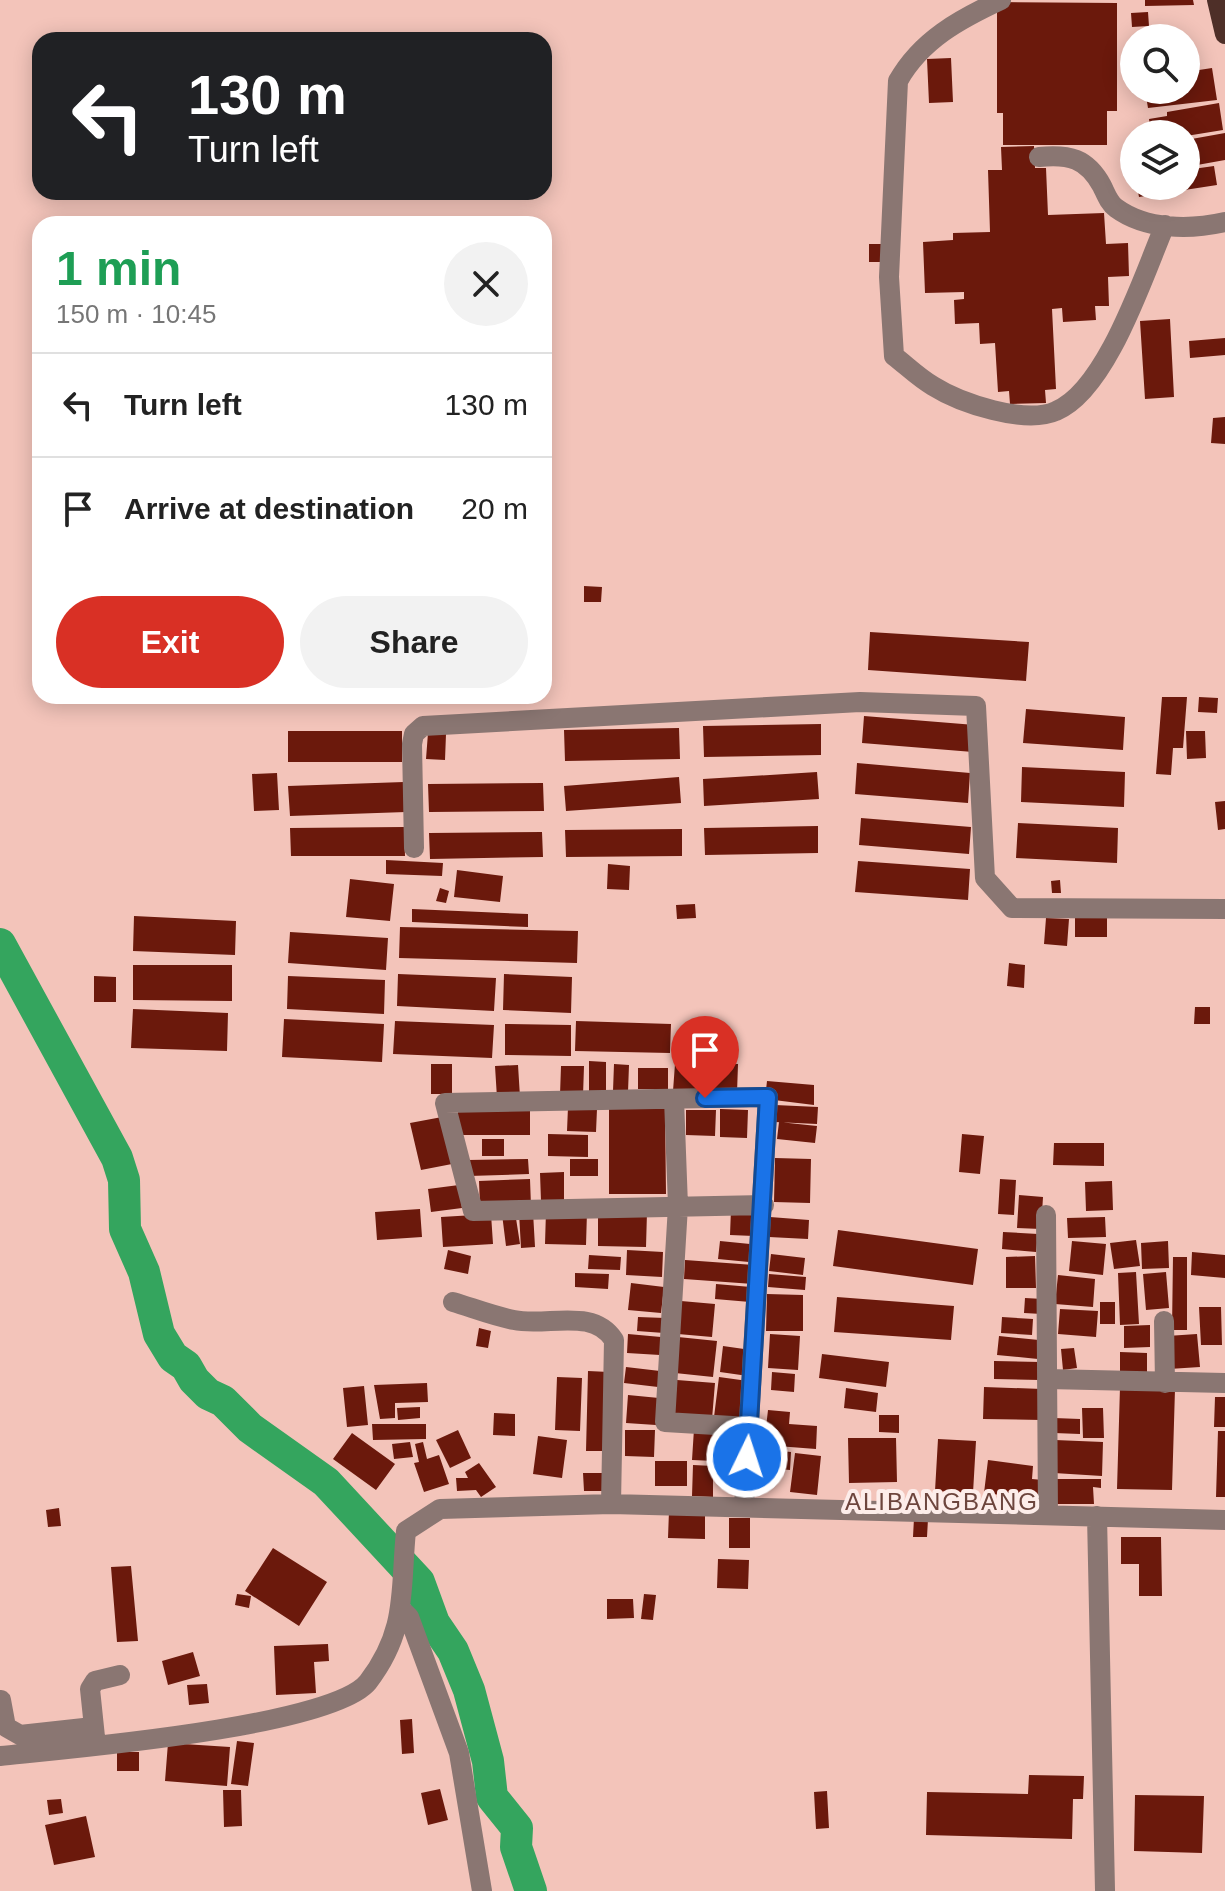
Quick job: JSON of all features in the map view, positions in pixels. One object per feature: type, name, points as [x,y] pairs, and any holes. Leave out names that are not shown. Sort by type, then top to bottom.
[{"type":"main road","points":[[1217,0],[1225,34]]},
{"type":"street","points":[[1001,0],[941,32],[909,61],[898,81],[889,277],[894,356],[933,386],[972,404],[1015,415],[1055,412],[1082,390],[1113,348],[1165,225]]},
{"type":"street","points":[[1039,157],[1065,155],[1089,167],[1112,206],[1136,219],[1198,228],[1225,222]]},
{"type":"street","points":[[414,848],[412,744],[414,734],[423,726],[860,702],[976,706],[985,878],[1012,908],[1225,909]]},
{"type":"street","points":[[744,1506],[764,1205],[768,1097],[445,1103],[473,1211],[764,1205]]},
{"type":"street","points":[[674,1099],[678,1206],[665,1422],[749,1427]]},
{"type":"street","points":[[1046,1215],[1048,1515]]},
{"type":"street","points":[[453,1302],[516,1321],[593,1322],[606,1329],[614,1340],[611,1504]]},
{"type":"street","points":[[1164,1321],[1165,1383]]},
{"type":"street","points":[[1047,1379],[1225,1383]]},
{"type":"street","points":[[1,1700],[6,1727],[20,1735],[95,1736],[213,1733],[347,1698],[367,1684],[389,1647],[402,1610],[406,1531],[440,1509],[611,1504],[1225,1520]]},
{"type":"street","points":[[1097,1516],[1105,1890]]},
{"type":"street","points":[[402,1610],[409,1617],[459,1753],[482,1891]]},
{"type":"street","points":[[95,1736],[90,1689],[95,1681],[120,1675]]},
{"type":"street","points":[[0,1756],[95,1736]]},
{"type":"building","points":[[1145,0],[1193,0],[1194,5],[1145,6]]},
{"type":"building","points":[[997,2],[1117,3],[1117,111],[1107,111],[1107,145],[1003,145],[1003,113],[997,113]]},
{"type":"building","points":[[1148,12],[1149,24],[1132,24],[1131,13]]},
{"type":"building","points":[[951,58],[953,102],[929,103],[927,59]]},
{"type":"building","points":[[1212,68],[1217,100],[1200,102],[1200,70]]},
{"type":"building","points":[[1219,103],[1223,130],[1200,134],[1200,120],[1149,120],[1167,116],[1167,112]]},
{"type":"building","points":[[1147,104],[1182,104],[1148,108]]},
{"type":"building","points":[[1225,133],[1225,160],[1200,164],[1200,137]]},
{"type":"building","points":[[1034,146],[1035,168],[1046,168],[1048,215],[1104,213],[1106,244],[1128,243],[1129,276],[1108,277],[1109,306],[1095,306],[1096,320],[1063,322],[1062,308],[1052,309],[1056,389],[1045,390],[1046,403],[1010,404],[1009,391],[998,392],[995,343],[980,344],[979,323],[955,324],[954,300],[964,299],[964,292],[925,293],[923,242],[953,240],[953,233],[990,232],[988,170],[1002,170],[1001,147]]},
{"type":"building","points":[[1214,166],[1217,185],[1200,188],[1200,168]]},
{"type":"building","points":[[869,244],[881,244],[881,262],[869,262]]},
{"type":"building","points":[[1170,319],[1174,397],[1145,399],[1140,321]]},
{"type":"building","points":[[1225,338],[1225,355],[1190,358],[1189,341]]},
{"type":"building","points":[[1225,417],[1225,444],[1211,443],[1213,418]]},
{"type":"building","points":[[584,586],[602,587],[601,602],[584,602]]},
{"type":"building","points":[[870,632],[1029,642],[1026,681],[868,670]]},
{"type":"building","points":[[1162,697],[1187,697],[1183,748],[1173,748],[1171,775],[1156,774]]},
{"type":"building","points":[[1199,697],[1218,698],[1217,713],[1198,712]]},
{"type":"building","points":[[1026,709],[1125,717],[1123,750],[1023,743]]},
{"type":"building","points":[[864,716],[975,725],[973,752],[862,743]]},
{"type":"building","points":[[821,724],[821,755],[704,757],[703,726]]},
{"type":"building","points":[[679,728],[680,759],[565,761],[564,730]]},
{"type":"building","points":[[288,731],[402,731],[402,762],[288,762]]},
{"type":"building","points":[[1186,731],[1205,731],[1206,758],[1187,759]]},
{"type":"building","points":[[428,733],[446,734],[445,760],[426,759]]},
{"type":"building","points":[[857,763],[970,773],[968,803],[855,794]]},
{"type":"building","points":[[1022,767],[1125,772],[1124,807],[1021,802]]},
{"type":"building","points":[[817,772],[819,799],[704,806],[703,779]]},
{"type":"building","points":[[277,773],[279,810],[254,811],[252,774]]},
{"type":"building","points":[[679,777],[681,803],[566,811],[564,786]]},
{"type":"building","points":[[404,782],[406,812],[290,816],[288,786]]},
{"type":"building","points":[[543,783],[544,811],[429,812],[428,784]]},
{"type":"building","points":[[1225,801],[1225,829],[1218,830],[1215,802]]},
{"type":"building","points":[[861,818],[971,827],[969,854],[859,845]]},
{"type":"building","points":[[1018,823],[1118,828],[1117,863],[1016,858]]},
{"type":"building","points":[[818,826],[818,853],[705,855],[704,828]]},
{"type":"building","points":[[404,827],[405,856],[291,856],[290,828]]},
{"type":"building","points":[[682,829],[682,856],[566,857],[565,830]]},
{"type":"building","points":[[542,832],[543,857],[430,859],[429,833]]},
{"type":"building","points":[[386,860],[443,863],[442,876],[386,874]]},
{"type":"building","points":[[858,861],[970,869],[968,900],[855,892]]},
{"type":"building","points":[[608,864],[630,866],[629,890],[607,889]]},
{"type":"building","points":[[457,870],[503,876],[500,902],[454,897]]},
{"type":"building","points":[[350,879],[394,884],[390,921],[346,917]]},
{"type":"building","points":[[1060,880],[1061,893],[1052,893],[1051,881]]},
{"type":"building","points":[[440,888],[449,891],[446,903],[436,901]]},
{"type":"building","points":[[695,904],[696,918],[677,919],[676,905]]},
{"type":"building","points":[[412,909],[528,914],[528,927],[412,922]]},
{"type":"building","points":[[134,916],[236,921],[235,955],[133,951]]},
{"type":"building","points":[[1075,917],[1107,917],[1107,937],[1075,937]]},
{"type":"building","points":[[1046,918],[1069,919],[1067,946],[1044,944]]},
{"type":"building","points":[[400,927],[578,931],[577,963],[399,958]]},
{"type":"building","points":[[290,932],[388,938],[386,970],[288,963]]},
{"type":"building","points":[[1009,963],[1025,965],[1024,988],[1007,986]]},
{"type":"building","points":[[133,965],[232,965],[232,1001],[133,1000]]},
{"type":"building","points":[[398,974],[496,978],[494,1011],[397,1006]]},
{"type":"building","points":[[504,974],[572,977],[571,1013],[503,1010]]},
{"type":"building","points":[[94,976],[116,977],[116,1002],[94,1002]]},
{"type":"building","points":[[288,976],[385,980],[384,1014],[287,1009]]},
{"type":"building","points":[[1195,1007],[1210,1007],[1210,1024],[1194,1024]]},
{"type":"building","points":[[133,1009],[228,1013],[227,1051],[131,1048]]},
{"type":"building","points":[[284,1019],[384,1024],[382,1062],[282,1057]]},
{"type":"building","points":[[395,1021],[494,1025],[492,1058],[393,1054]]},
{"type":"building","points":[[576,1021],[671,1024],[670,1053],[575,1051]]},
{"type":"building","points":[[505,1024],[571,1025],[571,1056],[505,1055]]},
{"type":"building","points":[[589,1061],[606,1062],[606,1096],[589,1096]]},
{"type":"building","points":[[715,1063],[738,1064],[737,1093],[714,1092]]},
{"type":"building","points":[[431,1064],[452,1064],[452,1094],[431,1094]]},
{"type":"building","points":[[614,1064],[629,1065],[628,1092],[613,1091]]},
{"type":"building","points":[[675,1064],[708,1067],[705,1095],[673,1091]]},
{"type":"building","points":[[518,1065],[520,1097],[497,1098],[495,1066]]},
{"type":"building","points":[[561,1066],[584,1066],[583,1096],[560,1095]]},
{"type":"building","points":[[638,1068],[668,1068],[668,1089],[638,1089]]},
{"type":"building","points":[[767,1081],[814,1085],[814,1105],[774,1100],[775,1090],[766,1090]]},
{"type":"building","points":[[775,1105],[818,1107],[817,1124],[775,1122]]},
{"type":"building","points":[[458,1106],[530,1107],[530,1135],[458,1135]]},
{"type":"building","points":[[568,1107],[597,1109],[596,1132],[567,1131]]},
{"type":"building","points":[[609,1108],[665,1108],[666,1194],[609,1194]]},
{"type":"building","points":[[720,1109],[748,1110],[747,1138],[720,1137]]},
{"type":"building","points":[[686,1110],[716,1110],[715,1136],[686,1135]]},
{"type":"building","points":[[442,1117],[452,1164],[421,1170],[410,1123]]},
{"type":"building","points":[[779,1122],[817,1126],[815,1143],[777,1139]]},
{"type":"building","points":[[548,1134],[588,1135],[588,1157],[548,1156]]},
{"type":"building","points":[[962,1134],[984,1136],[980,1174],[959,1172]]},
{"type":"building","points":[[482,1139],[504,1139],[504,1156],[482,1156]]},
{"type":"building","points":[[1054,1143],[1104,1143],[1104,1166],[1053,1165]]},
{"type":"building","points":[[775,1158],[811,1159],[810,1203],[774,1202]]},
{"type":"building","points":[[528,1159],[529,1174],[469,1176],[468,1160]]},
{"type":"building","points":[[570,1159],[598,1159],[598,1176],[570,1176]]},
{"type":"building","points":[[564,1172],[564,1201],[541,1201],[540,1173]]},
{"type":"building","points":[[530,1179],[531,1206],[480,1208],[479,1181]]},
{"type":"building","points":[[1000,1179],[1016,1180],[1014,1215],[998,1214]]},
{"type":"building","points":[[1112,1181],[1113,1210],[1086,1211],[1085,1182]]},
{"type":"building","points":[[459,1185],[462,1208],[431,1212],[428,1189]]},
{"type":"building","points":[[1019,1195],[1043,1197],[1041,1229],[1017,1228]]},
{"type":"building","points":[[420,1209],[422,1237],[377,1240],[375,1212]]},
{"type":"building","points":[[731,1209],[755,1210],[754,1236],[730,1235]]},
{"type":"building","points":[[546,1211],[587,1212],[586,1245],[545,1244]]},
{"type":"building","points":[[598,1211],[647,1212],[646,1247],[598,1246]]},
{"type":"building","points":[[515,1212],[520,1244],[506,1246],[502,1214]]},
{"type":"building","points":[[533,1212],[535,1247],[521,1248],[519,1213]]},
{"type":"building","points":[[491,1214],[493,1244],[443,1247],[441,1217]]},
{"type":"building","points":[[770,1217],[809,1220],[808,1239],[769,1237]]},
{"type":"building","points":[[1105,1217],[1106,1237],[1068,1238],[1067,1218]]},
{"type":"building","points":[[838,1230],[978,1249],[973,1285],[833,1266]]},
{"type":"building","points":[[1003,1232],[1038,1234],[1036,1252],[1002,1249]]},
{"type":"building","points":[[1136,1240],[1140,1266],[1114,1269],[1110,1243]]},
{"type":"building","points":[[720,1241],[750,1244],[749,1262],[718,1259]]},
{"type":"building","points":[[1072,1241],[1106,1244],[1103,1275],[1069,1271]]},
{"type":"building","points":[[1168,1241],[1169,1268],[1142,1269],[1141,1243]]},
{"type":"building","points":[[448,1250],[471,1256],[468,1274],[444,1269]]},
{"type":"building","points":[[627,1250],[663,1252],[662,1277],[626,1275]]},
{"type":"building","points":[[1192,1252],[1225,1255],[1225,1278],[1191,1275]]},
{"type":"building","points":[[771,1254],[805,1258],[803,1275],[769,1271]]},
{"type":"building","points":[[589,1255],[621,1257],[620,1270],[588,1269]]},
{"type":"building","points":[[1035,1256],[1036,1288],[1006,1288],[1006,1257]]},
{"type":"building","points":[[1173,1257],[1187,1257],[1187,1330],[1172,1330]]},
{"type":"building","points":[[685,1260],[754,1265],[753,1284],[684,1279]]},
{"type":"building","points":[[1136,1272],[1139,1324],[1120,1325],[1118,1273]]},
{"type":"building","points":[[1166,1272],[1169,1308],[1146,1310],[1143,1274]]},
{"type":"building","points":[[575,1273],[609,1274],[608,1289],[575,1287]]},
{"type":"building","points":[[769,1274],[806,1277],[805,1290],[768,1287]]},
{"type":"building","points":[[1058,1275],[1095,1279],[1093,1307],[1055,1304]]},
{"type":"building","points":[[631,1283],[664,1287],[661,1313],[628,1310]]},
{"type":"building","points":[[716,1284],[751,1287],[750,1302],[715,1299]]},
{"type":"building","points":[[767,1294],[803,1295],[803,1331],[766,1331]]},
{"type":"building","points":[[837,1297],[954,1306],[951,1340],[834,1332]]},
{"type":"building","points":[[1025,1298],[1043,1299],[1042,1314],[1024,1313]]},
{"type":"building","points":[[681,1301],[715,1304],[712,1337],[678,1334]]},
{"type":"building","points":[[1100,1302],[1115,1302],[1115,1324],[1100,1324]]},
{"type":"building","points":[[1199,1307],[1221,1307],[1222,1345],[1201,1345]]},
{"type":"building","points":[[1060,1309],[1098,1311],[1096,1337],[1058,1334]]},
{"type":"building","points":[[638,1317],[665,1318],[664,1333],[637,1331]]},
{"type":"building","points":[[1002,1317],[1033,1319],[1032,1335],[1001,1333]]},
{"type":"building","points":[[1150,1325],[1150,1347],[1124,1348],[1124,1326]]},
{"type":"building","points":[[479,1328],[491,1331],[488,1348],[476,1346]]},
{"type":"building","points":[[628,1334],[661,1337],[660,1355],[627,1353]]},
{"type":"building","points":[[770,1334],[800,1336],[798,1370],[768,1368]]},
{"type":"building","points":[[1197,1334],[1200,1367],[1169,1369],[1167,1336]]},
{"type":"building","points":[[999,1336],[1039,1340],[1038,1359],[997,1355]]},
{"type":"building","points":[[678,1337],[717,1341],[713,1377],[675,1373]]},
{"type":"building","points":[[723,1346],[751,1350],[748,1376],[720,1372]]},
{"type":"building","points":[[1074,1348],[1077,1368],[1063,1370],[1061,1349]]},
{"type":"building","points":[[1120,1352],[1147,1353],[1147,1374],[1120,1374]]},
{"type":"building","points":[[822,1354],[889,1362],[886,1387],[819,1378]]},
{"type":"building","points":[[994,1361],[1040,1362],[1040,1380],[994,1379]]},
{"type":"building","points":[[626,1367],[660,1371],[658,1387],[624,1383]]},
{"type":"building","points":[[588,1371],[609,1372],[607,1451],[586,1451]]},
{"type":"building","points":[[772,1372],[795,1374],[794,1392],[771,1390]]},
{"type":"building","points":[[557,1377],[582,1378],[580,1431],[555,1430]]},
{"type":"building","points":[[719,1377],[748,1381],[743,1421],[714,1417]]},
{"type":"building","points":[[677,1380],[715,1383],[712,1419],[674,1416]]},
{"type":"building","points":[[427,1383],[428,1402],[395,1403],[395,1418],[380,1419],[374,1385]]},
{"type":"building","points":[[364,1386],[368,1425],[347,1427],[343,1388]]},
{"type":"building","points":[[984,1387],[1042,1389],[1042,1420],[983,1419]]},
{"type":"building","points":[[1120,1387],[1175,1389],[1172,1490],[1117,1489]]},
{"type":"building","points":[[846,1388],[878,1393],[876,1412],[844,1408]]},
{"type":"building","points":[[628,1395],[659,1398],[656,1425],[626,1423]]},
{"type":"building","points":[[1215,1397],[1225,1397],[1225,1427],[1214,1427]]},
{"type":"building","points":[[420,1407],[420,1418],[398,1420],[397,1408]]},
{"type":"building","points":[[1082,1408],[1103,1408],[1104,1438],[1083,1438]]},
{"type":"building","points":[[768,1410],[790,1412],[789,1424],[817,1426],[816,1449],[764,1445]]},
{"type":"building","points":[[494,1413],[515,1414],[515,1436],[493,1435]]},
{"type":"building","points":[[879,1415],[899,1415],[899,1433],[879,1432]]},
{"type":"building","points":[[1054,1418],[1080,1419],[1080,1434],[1054,1433]]},
{"type":"building","points":[[372,1424],[426,1424],[426,1439],[373,1440]]},
{"type":"building","points":[[694,1429],[717,1430],[715,1461],[692,1460]]},
{"type":"building","points":[[458,1430],[471,1458],[450,1468],[436,1440]]},
{"type":"building","points":[[625,1430],[655,1430],[654,1457],[625,1456]]},
{"type":"building","points":[[1218,1431],[1225,1431],[1225,1497],[1216,1497]]},
{"type":"building","points":[[352,1433],[395,1464],[376,1490],[333,1459]]},
{"type":"building","points":[[538,1436],[567,1440],[562,1478],[533,1474]]},
{"type":"building","points":[[848,1438],[896,1438],[897,1482],[849,1483]]},
{"type":"building","points":[[938,1439],[976,1441],[973,1493],[935,1491]]},
{"type":"building","points":[[1055,1440],[1103,1442],[1102,1476],[1054,1473]]},
{"type":"building","points":[[410,1442],[413,1457],[394,1459],[392,1444]]},
{"type":"building","points":[[423,1442],[427,1459],[439,1455],[449,1484],[424,1492],[414,1463],[419,1462],[415,1444]]},
{"type":"building","points":[[760,1449],[791,1452],[790,1470],[758,1467]]},
{"type":"building","points":[[795,1453],[821,1456],[817,1495],[790,1492]]},
{"type":"building","points":[[988,1460],[1033,1466],[1032,1479],[1043,1480],[1041,1504],[1018,1502],[1019,1497],[984,1493]]},
{"type":"building","points":[[655,1461],[687,1461],[687,1486],[655,1486]]},
{"type":"building","points":[[479,1463],[496,1487],[481,1497],[476,1490],[457,1491],[456,1478],[468,1478],[465,1472]]},
{"type":"building","points":[[693,1465],[713,1466],[713,1497],[692,1496]]},
{"type":"building","points":[[583,1473],[604,1473],[604,1491],[584,1491]]},
{"type":"building","points":[[1055,1479],[1101,1479],[1101,1488],[1093,1487],[1094,1504],[1055,1504]]},
{"type":"building","points":[[59,1508],[61,1526],[48,1527],[46,1510]]},
{"type":"building","points":[[669,1511],[705,1512],[705,1539],[668,1538]]},
{"type":"building","points":[[729,1518],[750,1518],[750,1548],[729,1548]]},
{"type":"building","points":[[914,1518],[928,1519],[927,1537],[913,1537]]},
{"type":"building","points":[[1121,1537],[1161,1537],[1162,1596],[1139,1596],[1139,1564],[1121,1564]]},
{"type":"building","points":[[273,1548],[327,1582],[299,1626],[245,1591]]},
{"type":"building","points":[[718,1559],[749,1560],[748,1589],[717,1588]]},
{"type":"building","points":[[131,1566],[138,1641],[117,1642],[111,1567]]},
{"type":"building","points":[[237,1594],[251,1596],[249,1608],[235,1605]]},
{"type":"building","points":[[644,1594],[656,1595],[653,1620],[641,1619]]},
{"type":"building","points":[[607,1599],[633,1599],[634,1618],[607,1619]]},
{"type":"building","points":[[328,1644],[329,1661],[314,1662],[316,1693],[276,1695],[274,1646]]},
{"type":"building","points":[[193,1652],[200,1676],[168,1685],[162,1661]]},
{"type":"building","points":[[207,1684],[209,1703],[189,1705],[187,1685]]},
{"type":"building","points":[[412,1719],[414,1753],[402,1754],[400,1720]]},
{"type":"building","points":[[237,1741],[254,1743],[248,1786],[231,1784]]},
{"type":"building","points":[[168,1743],[230,1747],[227,1786],[165,1781]]},
{"type":"building","points":[[117,1752],[139,1752],[139,1771],[117,1771]]},
{"type":"building","points":[[1029,1775],[1084,1776],[1083,1799],[1073,1799],[1072,1839],[926,1835],[927,1792],[1028,1794]]},
{"type":"building","points":[[440,1789],[448,1820],[428,1825],[421,1793]]},
{"type":"building","points":[[223,1790],[241,1790],[242,1826],[224,1827]]},
{"type":"building","points":[[827,1791],[829,1828],[816,1829],[814,1792]]},
{"type":"building","points":[[1135,1795],[1204,1796],[1202,1853],[1134,1851]]},
{"type":"building","points":[[61,1799],[63,1813],[49,1815],[47,1800]]},
{"type":"building","points":[[86,1816],[95,1857],[54,1865],[45,1825]]},
{"type":"waterway","points":[[0,944],[117,1158],[124,1180],[125,1229],[144,1272],[159,1334],[173,1357],[186,1366],[208,1394],[223,1401],[250,1428],[326,1482],[419,1582],[434,1623],[453,1651],[469,1690],[488,1761],[492,1797],[517,1828],[516,1847],[531,1891]]},
{"type":"district","name":"ALIBANGBANG","points":[[942,1502]]},
{"type":"route","points":[[705,1098],[768,1097],[747,1457]]}]
